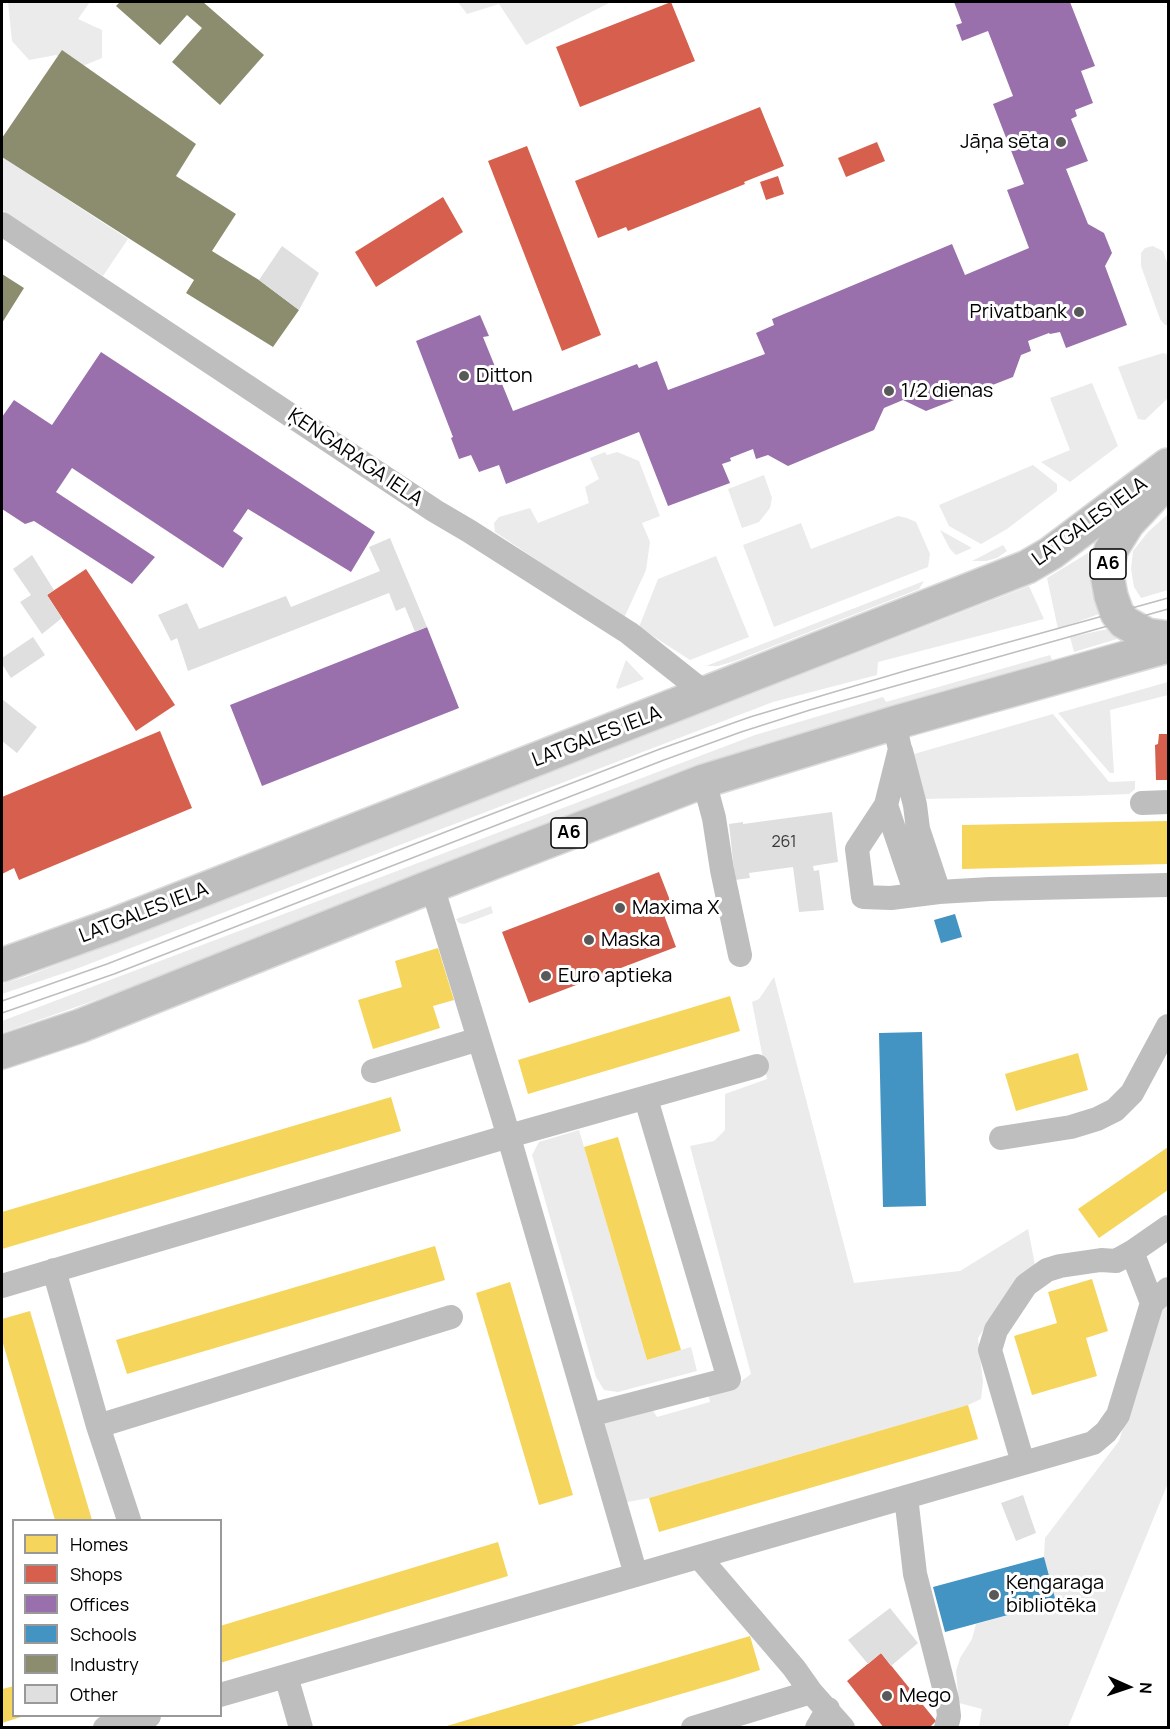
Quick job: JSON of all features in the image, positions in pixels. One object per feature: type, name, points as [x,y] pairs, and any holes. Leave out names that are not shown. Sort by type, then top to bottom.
[{"type":"highway","name":"LATGALES IELA","points":[[2,965],[113,925],[1027,567],[1051,553],[1168,465]]},
{"type":"highway","name":"LATGALES IELA","points":[[1168,474],[1154,496],[1128,523],[1111,550],[1108,566],[1111,596],[1117,613],[1124,622],[1147,635],[1168,638]]},
{"type":"highway","name":"A6","points":[[2,1052],[80,1026],[704,781],[897,736],[1168,646]]},
{"type":"street","name":"ĶENGARAGA IELA","points":[[2,224],[435,511],[629,633],[706,694]]},
{"type":"street","points":[[897,736],[886,805],[857,849],[863,897],[891,898],[990,889],[1168,885]]},
{"type":"street","points":[[897,736],[915,805],[928,893]]},
{"type":"street","points":[[704,781],[714,819],[740,955]]},
{"type":"street","points":[[1142,803],[1168,802]]},
{"type":"street","points":[[886,805],[928,893]]},
{"type":"street","points":[[432,886],[508,1136],[636,1575]]},
{"type":"street","points":[[1001,1138],[1071,1127],[1097,1119],[1115,1110],[1132,1093],[1168,1026]]},
{"type":"street","points":[[373,1071],[479,1039]]},
{"type":"street","points":[[2,1286],[508,1136],[757,1066]]},
{"type":"street","points":[[590,1415],[729,1379],[646,1099]]},
{"type":"street","points":[[1023,1463],[990,1350],[996,1330],[1026,1285],[1047,1270],[1101,1260],[1116,1261],[1168,1227]]},
{"type":"street","points":[[222,1694],[1093,1443],[1106,1432],[1118,1415],[1160,1296],[1132,1252]]},
{"type":"street","points":[[54,1270],[98,1426],[128,1519]]},
{"type":"street","points":[[98,1426],[451,1317]]},
{"type":"street","points":[[906,1497],[915,1574],[947,1699],[949,1716],[946,1728]]},
{"type":"street","points":[[699,1557],[794,1668],[818,1710],[843,1728]]},
{"type":"street","points":[[286,1676],[302,1728]]},
{"type":"street","points":[[693,1728],[818,1710]]},
{"type":"street","points":[[105,1728],[145,1717]]},
{"type":"shaded area","points":[[8,2],[90,2],[78,19],[102,30],[102,58],[78,68],[56,55],[29,60],[12,41]]},
{"type":"shaded area","points":[[458,2],[611,2],[526,45],[499,4],[467,14]]},
{"type":"shaded area","points":[[2,157],[128,239],[103,276],[2,210]]},
{"type":"shaded area","points":[[1153,246],[1163,251],[1168,265],[1168,325],[1160,319],[1141,266],[1141,253],[1145,248]]},
{"type":"shaded area","points":[[1163,353],[1168,355],[1168,398],[1145,420],[1138,419],[1118,367]]},
{"type":"shaded area","points":[[1092,383],[1118,446],[1070,482],[1041,462],[1070,450],[1050,398]]},
{"type":"shaded area","points":[[605,452],[607,455],[617,452],[639,461],[660,516],[642,523],[650,542],[646,570],[624,618],[495,532],[494,523],[499,517],[530,508],[538,523],[589,503],[585,487],[599,479],[590,458]]},
{"type":"shaded area","points":[[1033,465],[1057,484],[1057,491],[1007,529],[981,544],[949,526],[939,505]]},
{"type":"shaded area","points":[[764,475],[772,498],[770,508],[759,522],[742,528],[728,489]]},
{"type":"shaded area","points":[[1168,514],[1168,590],[1141,598],[1134,587],[1131,569],[1133,551],[1148,532]]},
{"type":"shaded area","points":[[898,516],[916,522],[930,554],[928,567],[774,627],[743,545],[801,523],[811,549]]},
{"type":"shaded area","points":[[940,530],[972,548],[956,555],[950,549]]},
{"type":"shaded area","points":[[1003,545],[1007,551],[997,558],[972,561]]},
{"type":"shaded area","points":[[1088,553],[1091,588],[1099,614],[1058,629],[1047,578]]},
{"type":"shaded area","points":[[716,556],[749,637],[690,660],[639,627],[658,579]]},
{"type":"shaded area","points":[[924,581],[919,589],[735,661],[718,666],[706,666]]},
{"type":"shaded area","points":[[1029,586],[1044,619],[878,662],[877,675],[773,702],[76,969],[2,994],[2,984]]},
{"type":"shaded area","points":[[1108,629],[1117,639],[1074,652],[1070,637]]},
{"type":"shaded area","points":[[1050,655],[1052,660],[760,745],[127,989],[2,1033],[2,1021],[755,735],[883,697],[886,702]]},
{"type":"shaded area","points":[[626,660],[644,679],[618,689],[616,687]]},
{"type":"shaded area","points":[[1168,682],[1168,695],[1110,710],[1114,773],[1110,773],[1058,713]]},
{"type":"shaded area","points":[[1053,714],[1109,782],[1135,781],[1135,789],[1129,794],[922,799],[914,754]]},
{"type":"shaded area","points":[[491,906],[493,913],[464,924],[459,923],[456,919]]},
{"type":"shaded area","points":[[774,977],[854,1283],[960,1271],[1028,1229],[1035,1265],[1018,1276],[978,1338],[983,1382],[981,1399],[968,1405],[649,1498],[622,1503],[598,1420],[649,1404],[657,1417],[710,1402],[708,1393],[740,1382],[751,1374],[690,1146],[714,1141],[725,1130],[725,1094],[767,1079],[752,1002],[759,999]]},
{"type":"shaded area","points":[[579,1130],[647,1360],[691,1347],[697,1371],[618,1392],[604,1390],[596,1377],[532,1155],[539,1142]]},
{"type":"shaded area","points":[[1168,1300],[1168,1483],[1068,1727],[979,1727],[982,1709],[959,1703],[956,1671],[960,1658],[972,1639],[976,1624],[1056,1602],[1044,1557],[1045,1538],[1119,1441],[1155,1323],[1163,1304]]},
{"type":"building: Homes","points":[[1168,821],[1168,864],[962,869],[962,825]]},
{"type":"building: Homes","points":[[438,948],[454,1000],[433,1006],[440,1028],[373,1049],[358,1000],[402,987],[395,961]]},
{"type":"building: Homes","points":[[730,996],[740,1031],[528,1094],[518,1060]]},
{"type":"building: Homes","points":[[1078,1053],[1088,1090],[1016,1111],[1005,1074]]},
{"type":"building: Homes","points":[[391,1097],[401,1131],[2,1249],[2,1212]]},
{"type":"building: Homes","points":[[618,1137],[681,1350],[647,1360],[584,1147]]},
{"type":"building: Homes","points":[[1168,1147],[1168,1190],[1099,1238],[1078,1209]]},
{"type":"building: Homes","points":[[435,1246],[445,1280],[127,1374],[116,1340]]},
{"type":"building: Homes","points":[[1092,1279],[1108,1331],[1086,1338],[1097,1376],[1032,1395],[1014,1336],[1057,1323],[1048,1292]]},
{"type":"building: Homes","points":[[510,1282],[573,1495],[539,1505],[476,1293]]},
{"type":"building: Homes","points":[[30,1311],[92,1519],[55,1519],[2,1340],[2,1319]]},
{"type":"building: Homes","points":[[968,1405],[978,1439],[659,1532],[649,1498]]},
{"type":"building: Homes","points":[[498,1542],[508,1576],[222,1662],[222,1625]]},
{"type":"building: Homes","points":[[750,1636],[760,1670],[732,1679],[565,1728],[440,1728]]},
{"type":"building: Homes","points":[[12,1686],[12,1717],[21,1717],[2,1723],[2,1689]]},
{"type":"building: Shops","points":[[671,2],[695,61],[580,107],[556,47]]},
{"type":"building: Shops","points":[[760,107],[784,166],[628,231],[626,227],[598,238],[575,181]]},
{"type":"building: Shops","points":[[877,142],[885,161],[846,177],[838,158]]},
{"type":"building: Shops","points":[[527,146],[601,335],[562,351],[488,161]]},
{"type":"building: Shops","points":[[778,176],[784,194],[766,200],[760,182]]},
{"type":"building: Shops","points":[[443,197],[463,232],[376,287],[355,252]]},
{"type":"building: Shops","points":[[86,569],[175,705],[136,731],[47,595]]},
{"type":"building: Shops","points":[[160,731],[192,808],[19,880],[14,868],[2,874],[2,797]]},
{"type":"building: Shops","points":[[1159,734],[1168,734],[1168,780],[1156,780],[1155,745],[1158,744]]},
{"type":"building: Shops","name":"Maska","points":[[659,872],[671,903],[661,907],[676,947],[529,1003],[502,932]]},
{"type":"building: Shops","name":"Mego","points":[[881,1653],[936,1721],[929,1728],[884,1728],[847,1681]]},
{"type":"building: Offices","points":[[954,2],[1070,2],[1095,66],[1081,71],[1093,103],[1075,110],[1077,116],[1071,119],[1088,161],[1066,169],[1088,224],[1104,233],[1112,253],[1105,266],[1127,325],[1066,348],[1060,332],[1049,333],[1028,341],[1031,351],[1021,355],[1013,377],[926,411],[903,400],[884,408],[874,430],[788,466],[768,455],[756,459],[753,449],[730,458],[731,461],[722,464],[730,483],[668,506],[639,432],[506,484],[499,465],[479,472],[471,455],[459,459],[451,438],[453,437],[416,341],[480,315],[489,336],[483,337],[513,411],[637,364],[639,368],[657,361],[668,390],[765,354],[756,333],[774,325],[772,319],[952,244],[965,275],[1029,248],[1007,190],[1024,184],[993,104],[1013,96],[988,31],[962,41],[956,25],[962,23]]},
{"type":"building: Offices","points":[[101,352],[375,532],[351,572],[248,509],[233,531],[243,538],[223,568],[72,468],[56,492],[155,557],[132,584],[34,521],[25,524],[2,509],[2,417],[14,400],[52,425]]},
{"type":"building: Offices","points":[[427,627],[459,708],[262,786],[230,705]]},
{"type":"building: Schools","points":[[955,914],[962,937],[941,943],[934,920]]},
{"type":"building: Schools","points":[[922,1032],[926,1206],[883,1207],[879,1033]]},
{"type":"building: Schools","name":"Ķengaraga bibliotēka","points":[[1044,1557],[1056,1602],[945,1632],[933,1587]]},
{"type":"building: Industry","points":[[120,2],[203,2],[264,55],[220,105],[172,62],[202,28],[187,15],[160,45],[116,6]]},
{"type":"building: Industry","points":[[62,50],[196,144],[176,176],[236,214],[212,251],[259,280],[299,310],[273,347],[186,293],[194,280],[2,157],[2,138]]},
{"type":"building: Industry","points":[[2,274],[24,288],[2,323]]},
{"type":"building: Other","points":[[282,246],[319,273],[299,310],[259,280]]},
{"type":"building: Other","points":[[390,538],[427,627],[415,632],[405,607],[396,611],[389,593],[188,671],[177,638],[171,641],[158,615],[187,603],[199,629],[286,596],[291,607],[380,571],[369,547]]},
{"type":"building: Other","points":[[32,555],[54,590],[47,595],[62,618],[42,634],[20,602],[31,595],[13,569]]},
{"type":"building: Other","points":[[33,637],[45,655],[11,678],[2,664],[2,658]]},
{"type":"building: Other","points":[[2,699],[37,727],[17,753],[2,741]]},
{"type":"building: Other","points":[[832,812],[838,862],[813,866],[814,871],[819,870],[824,910],[799,912],[793,867],[749,873],[750,878],[735,880],[729,824]]},
{"type":"building: Other","points":[[1023,1495],[1036,1533],[1016,1541],[1001,1503]]},
{"type":"building: Other","points":[[890,1608],[918,1643],[891,1666],[881,1653],[868,1664],[848,1640]]},
{"type":"tram line","points":[[2,1001],[107,964],[660,749],[750,717],[908,670],[1168,598]]},
{"type":"tram line","points":[[2,1013],[114,974],[741,732],[810,710],[1168,609]]},
{"type":"place","name":"Jāņa sēta","points":[[1061,142]]},
{"type":"place","name":"Privatbank","points":[[1079,312]]},
{"type":"place","name":"Ditton","points":[[464,376]]},
{"type":"place","name":"1/2 dienas","points":[[889,391]]},
{"type":"place","name":"Maxima X","points":[[620,908]]},
{"type":"place","name":"Maska","points":[[589,940]]},
{"type":"place","name":"Euro aptieka","points":[[546,976]]},
{"type":"place","name":"Ķengaraga bibliotēka","points":[[994,1595]]},
{"type":"place","name":"Mego","points":[[887,1696]]}]
